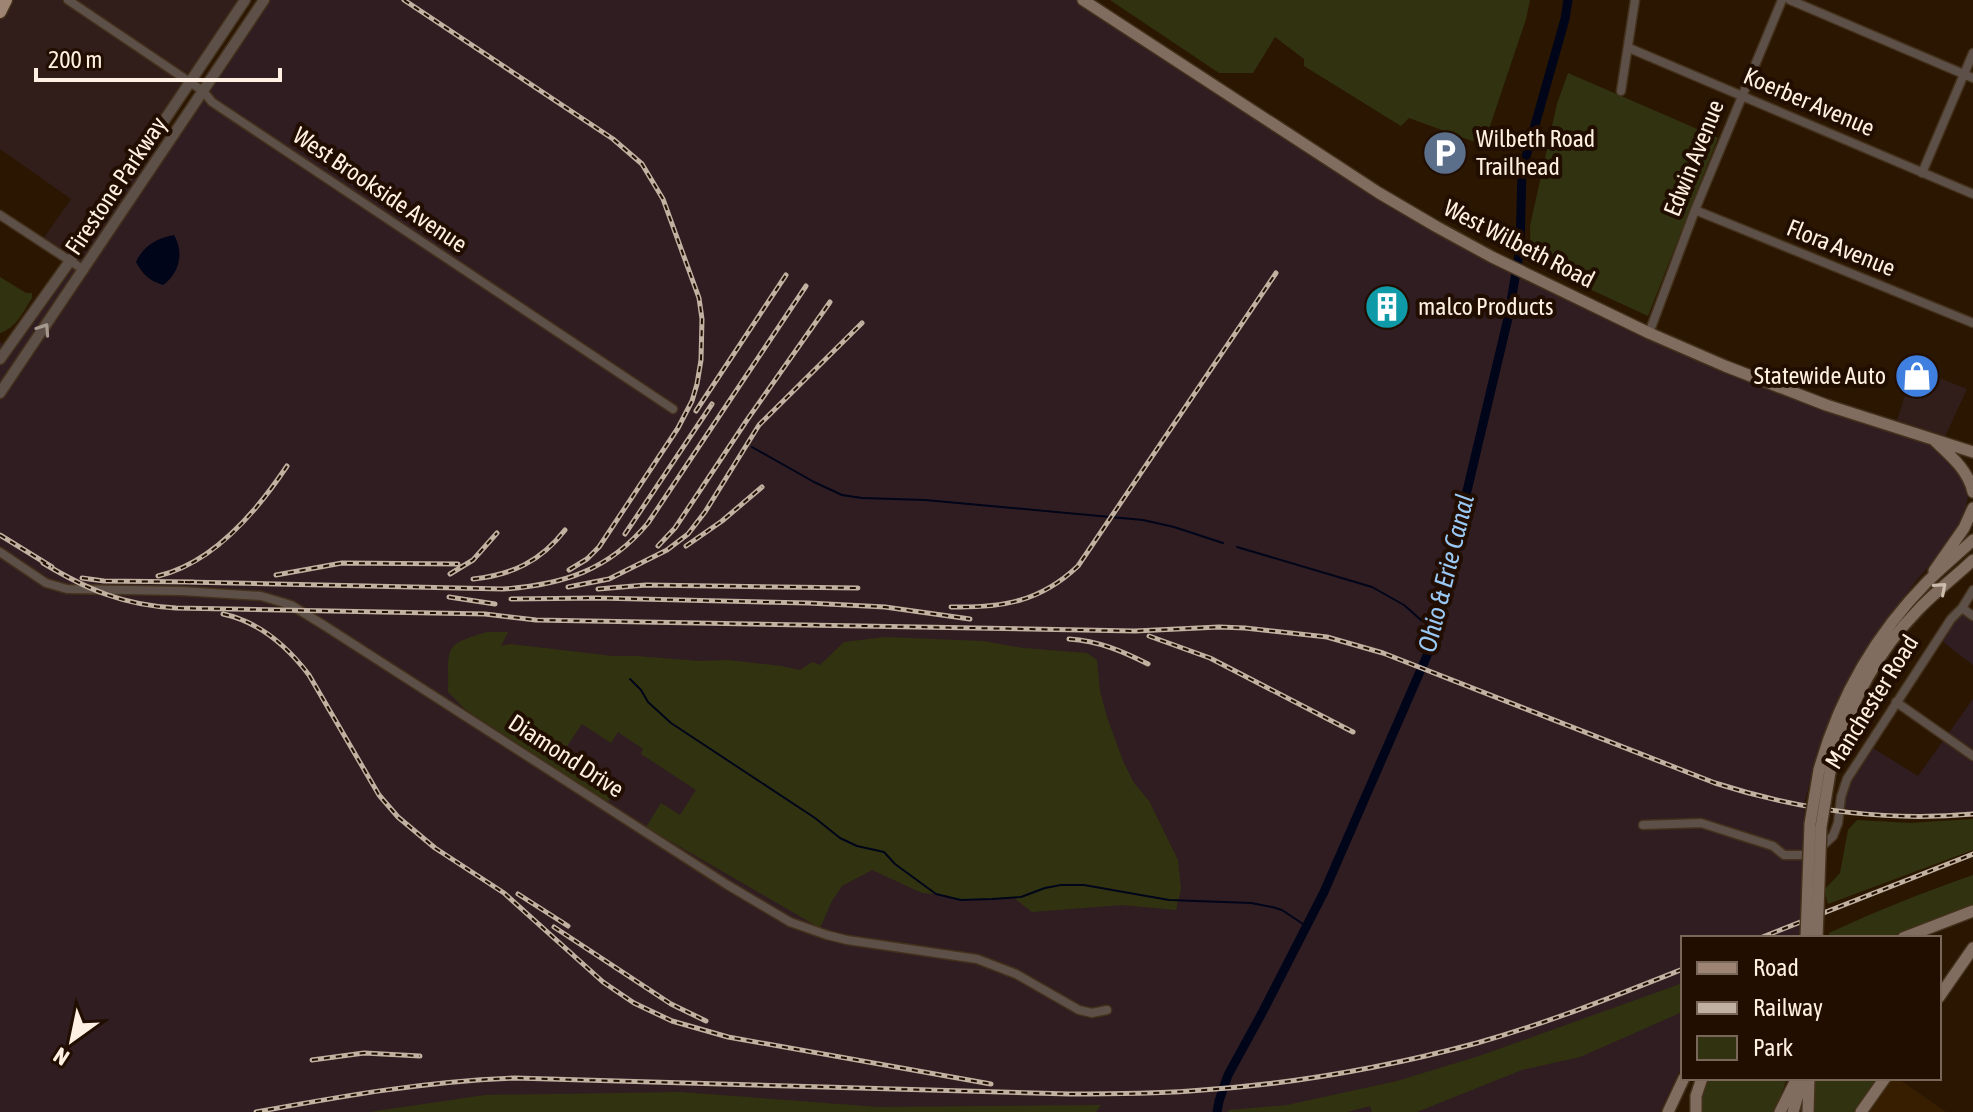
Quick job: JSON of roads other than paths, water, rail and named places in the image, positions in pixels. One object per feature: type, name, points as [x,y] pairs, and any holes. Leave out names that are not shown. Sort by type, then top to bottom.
[{"type":"main road","points":[[0,12],[6,0]]},
{"type":"main road","name":"West Wilbeth Road","points":[[1083,0],[1379,193],[1494,258],[1725,366],[1826,405],[1973,452]]},
{"type":"main road","points":[[1932,438],[1963,468],[1973,492]]},
{"type":"main road","points":[[1927,582],[1964,528],[1973,508]]},
{"type":"main road","points":[[1806,936],[1810,824],[1837,713],[1861,667],[1890,626],[1927,582],[1973,540]]},
{"type":"main road","points":[[1817,936],[1825,771],[1850,712],[1878,660],[1908,620],[1973,560]]},
{"type":"main road","points":[[1908,936],[1973,911]]},
{"type":"main road","points":[[1941,994],[1973,948]]},
{"type":"main road","points":[[1668,1112],[1683,1080]]},
{"type":"main road","points":[[1696,1112],[1696,1096],[1701,1080]]},
{"type":"main road","points":[[1780,1112],[1797,1080]]},
{"type":"main road","points":[[1791,1112],[1798,1080]]},
{"type":"main road","points":[[1808,1112],[1809,1080]]},
{"type":"main road","points":[[1861,1112],[1884,1080]]},
{"type":"street","name":"West Brookside Avenue","points":[[68,0],[203,91],[212,102],[673,409]]},
{"type":"street","name":"Firestone Parkway","points":[[0,359],[70,261],[245,0]]},
{"type":"street","name":"Firestone Parkway","points":[[0,393],[264,0]]},
{"type":"street","points":[[1621,91],[1635,0]]},
{"type":"street","name":"Edwin Avenue","points":[[1649,333],[1695,210],[1782,0]]},
{"type":"street","points":[[1790,0],[1969,76]]},
{"type":"street","name":"Koerber Avenue","points":[[1629,48],[1973,194]]},
{"type":"street","points":[[1922,173],[1969,76],[1973,53]]},
{"type":"street","name":"Flora Avenue","points":[[1695,210],[1973,323]]},
{"type":"street","points":[[0,215],[84,270]]},
{"type":"street","name":"Diamond Drive","points":[[2,553],[46,583],[67,589],[247,594],[283,601],[790,922],[847,940],[977,959],[1016,974],[1079,1010],[1092,1013],[1107,1010]]},
{"type":"street","name":"Manchester Road","points":[[1643,825],[1701,823],[1773,846],[1790,856],[1803,855],[1830,841],[1836,830],[1847,779],[1973,590]]},
{"type":"street","points":[[1962,608],[1973,616]]},
{"type":"street","points":[[1896,702],[1973,756]]},
{"type":"water","points":[[174,235],[179,248],[179,262],[173,275],[163,285],[147,276],[136,262],[142,251],[151,244]]},
{"type":"waterway","name":"Ohio & Erie Canal","points":[[1217,1112],[1228,1075],[1324,892],[1429,651],[1509,314],[1520,248],[1522,171],[1568,0]]},
{"type":"waterway","points":[[752,447],[842,495],[1143,520],[1223,543]]},
{"type":"waterway","points":[[1237,547],[1372,587],[1434,626]]},
{"type":"waterway","points":[[630,679],[648,702],[671,723],[815,818],[840,838],[857,846],[884,852],[895,864],[936,894],[961,900],[992,899],[1021,897],[1061,885],[1084,885],[1169,900],[1251,903],[1282,910],[1306,926]]},
{"type":"railway","points":[[404,0],[613,139],[642,164],[663,199],[699,298],[701,360],[692,401],[678,428],[599,547],[569,570]]},
{"type":"railway","points":[[951,607],[1004,604],[1035,595],[1078,566],[1276,273]]},
{"type":"railway","points":[[696,411],[786,275]]},
{"type":"railway","points":[[185,582],[503,589],[545,584],[583,572],[617,553],[648,523],[806,286]]},
{"type":"railway","points":[[658,546],[675,528],[830,302]]},
{"type":"railway","points":[[568,587],[609,579],[667,550],[688,534],[759,425],[862,323]]},
{"type":"railway","points":[[625,534],[712,404]]},
{"type":"railway","points":[[158,576],[198,560],[216,547],[248,517],[287,466]]},
{"type":"railway","points":[[686,546],[762,487]]},
{"type":"railway","points":[[473,579],[525,565],[546,550],[565,530]]},
{"type":"railway","points":[[450,574],[473,560],[497,533]]},
{"type":"railway","points":[[0,535],[52,567]]},
{"type":"railway","points":[[43,563],[75,581],[122,600],[176,608],[485,614],[536,620],[1135,631],[1219,627],[1327,637],[1383,653],[1715,783],[1747,792],[1842,812],[1907,816],[1973,814]]},
{"type":"railway","points":[[276,575],[342,563],[458,564]]},
{"type":"railway","points":[[82,578],[194,582]]},
{"type":"railway","points":[[598,589],[646,585],[858,588]]},
{"type":"railway","points":[[449,597],[495,604]]},
{"type":"railway","points":[[511,599],[808,603],[885,607],[970,619]]},
{"type":"railway","points":[[223,614],[261,629],[301,664],[379,795],[398,817],[435,848],[504,893],[603,982],[634,1003],[672,1021],[728,1037],[991,1084]]},
{"type":"railway","points":[[1149,636],[1210,658],[1353,732]]},
{"type":"railway","points":[[1069,639],[1110,647],[1148,664]]},
{"type":"railway","points":[[1765,936],[1973,854]]},
{"type":"railway","points":[[518,894],[568,926]]},
{"type":"railway","points":[[554,927],[671,1004],[706,1021]]},
{"type":"railway","points":[[256,1112],[417,1086],[515,1078],[1069,1094],[1160,1093],[1226,1088],[1335,1074],[1477,1043],[1555,1018],[1681,970]]},
{"type":"railway","points":[[312,1060],[364,1053],[420,1056]]},
{"type":"place","name":"Wilbeth Road Trailhead","points":[[1445,153]]},
{"type":"place","name":"malco Products","points":[[1387,307]]},
{"type":"place","name":"Statewide Auto","points":[[1917,376]]}]
